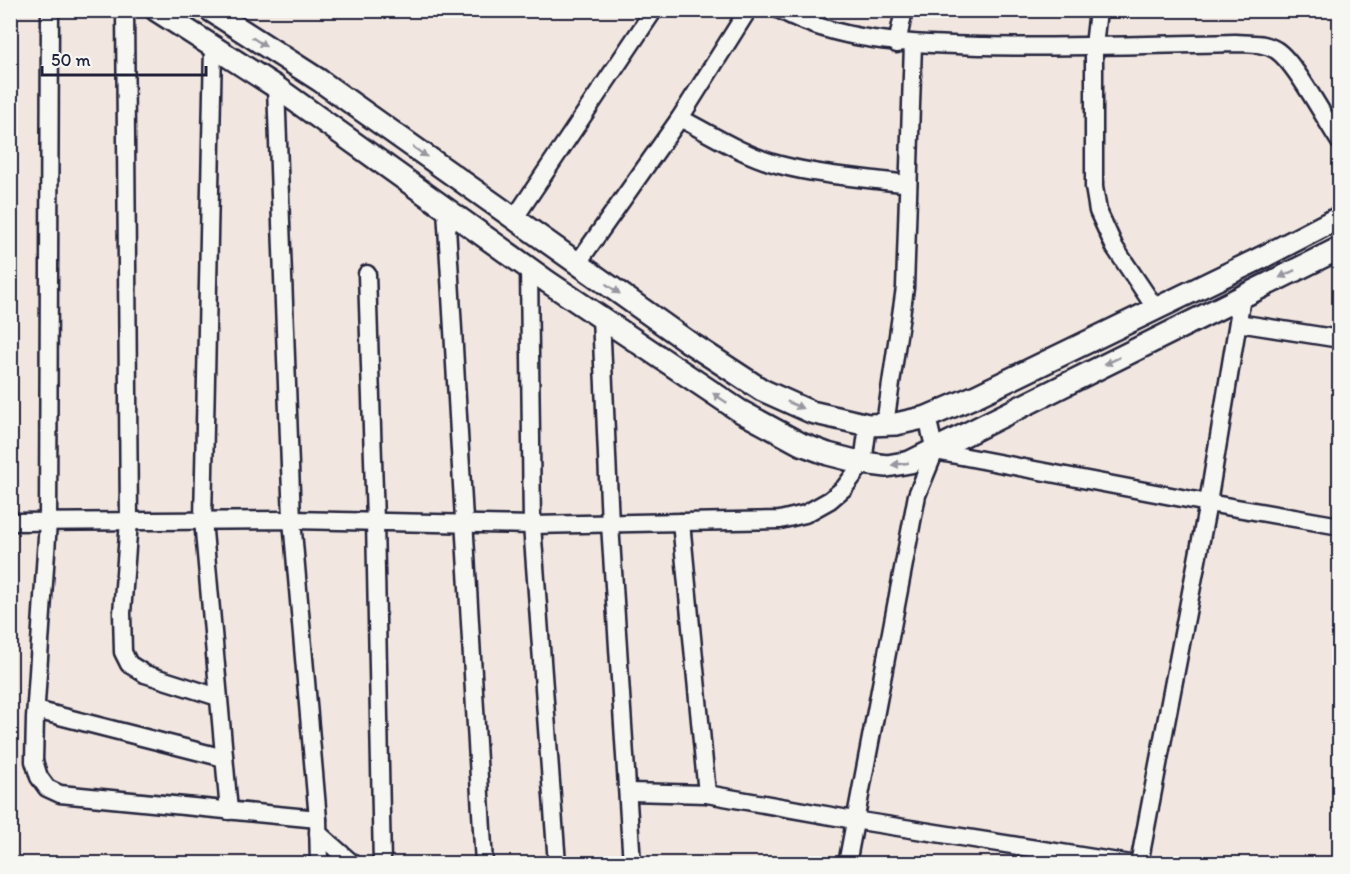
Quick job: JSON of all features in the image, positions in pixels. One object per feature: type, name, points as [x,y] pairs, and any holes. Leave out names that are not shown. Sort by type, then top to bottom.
[{"type":"street","points":[[50,10],[48,522],[34,761],[39,777],[46,789],[60,794],[229,811],[318,826],[353,864]]},
{"type":"street","points":[[125,10],[129,521],[122,613],[123,652],[129,664],[146,674],[218,697]]},
{"type":"street","points":[[156,10],[276,87],[529,268],[740,411],[801,444],[863,463],[887,466],[910,462],[935,451],[1340,248]]},
{"type":"street","points":[[210,10],[319,80],[687,341],[762,390],[811,412],[877,425],[927,417],[975,396],[1340,217]]},
{"type":"street","points":[[514,219],[654,10]]},
{"type":"street","points":[[577,264],[680,118],[748,10]]},
{"type":"street","points":[[780,10],[811,25],[905,44],[1035,47],[1262,44],[1277,50],[1294,69],[1340,142]]},
{"type":"street","points":[[10,522],[292,520],[531,525],[780,520],[805,514],[830,500],[844,488],[863,463],[877,425],[905,288],[908,184],[904,10]]},
{"type":"street","points":[[1098,10],[1094,46],[1094,187],[1098,211],[1115,248],[1156,309]]},
{"type":"street","points":[[213,47],[203,520],[229,811]]},
{"type":"street","points":[[276,87],[292,520],[318,826],[319,864]]},
{"type":"street","points":[[680,118],[750,154],[779,164],[908,184]]},
{"type":"street","points":[[446,209],[484,864]]},
{"type":"street","points":[[529,268],[531,525],[557,864]]},
{"type":"street","points":[[367,274],[382,864]]},
{"type":"street","points":[[1139,864],[1208,503],[1242,297]]},
{"type":"street","points":[[601,317],[610,524],[632,864]]},
{"type":"street","points":[[1238,323],[1340,339]]},
{"type":"street","points":[[847,864],[917,495],[935,451],[927,417]]},
{"type":"street","points":[[935,451],[1340,526]]},
{"type":"street","points":[[681,522],[707,794]]},
{"type":"street","points":[[36,710],[224,758]]},
{"type":"street","points":[[628,792],[707,794],[1131,864]]}]
